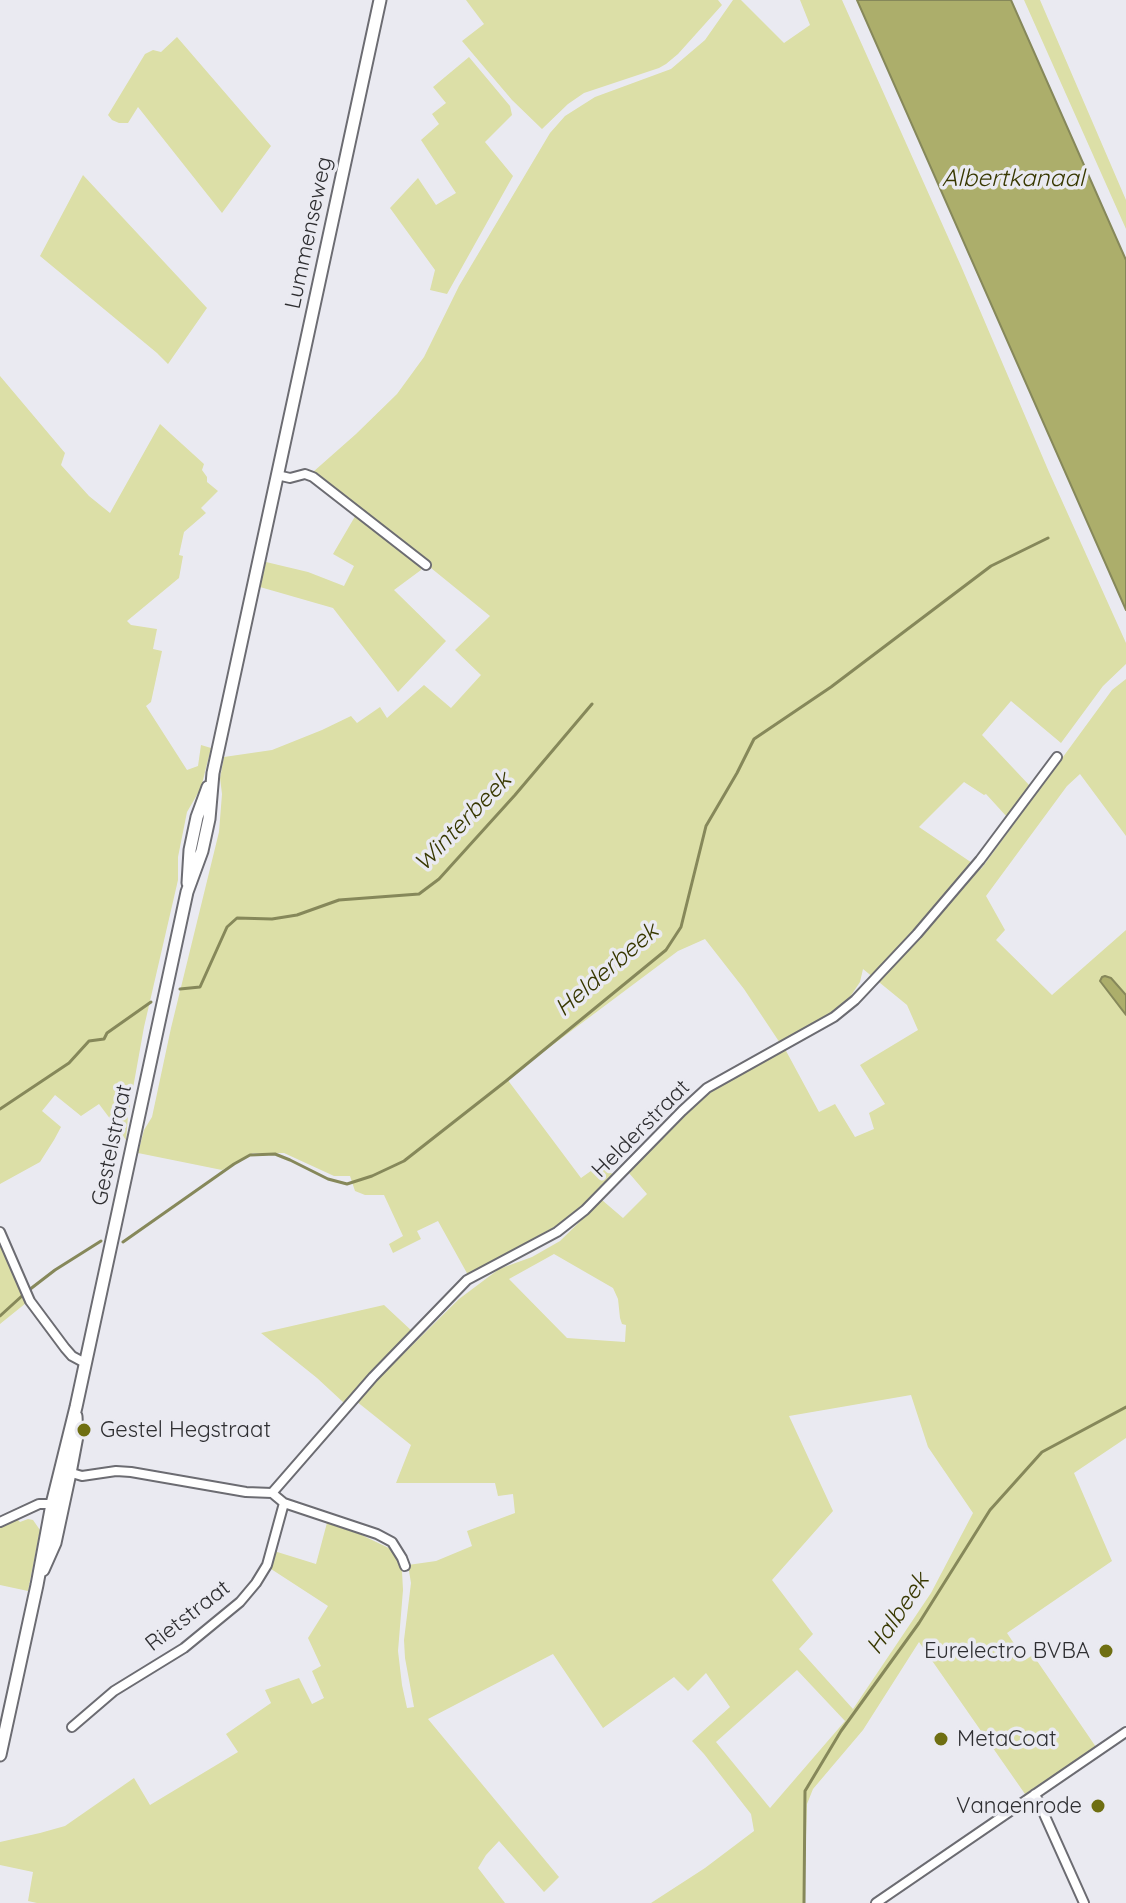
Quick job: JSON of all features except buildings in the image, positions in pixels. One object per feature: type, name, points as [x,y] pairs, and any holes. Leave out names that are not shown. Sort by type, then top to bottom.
[{"type":"main road","name":"Lummenseweg","points":[[212,776],[380,0]]},
{"type":"main road","name":"Gestelstraat","points":[[0,1755],[65,1472],[85,1363],[187,892],[190,850],[197,817],[212,776]]},
{"type":"street","points":[[277,475],[290,478],[305,474],[313,477],[426,565]]},
{"type":"street","name":"Helderstraat","points":[[272,1493],[373,1377],[467,1280],[557,1232],[585,1210],[707,1088],[834,1017],[855,1000],[980,860],[1057,757]]},
{"type":"street","points":[[0,1232],[30,1301],[72,1356],[85,1363]]},
{"type":"street","points":[[65,1472],[82,1476],[131,1472],[246,1492],[272,1493],[284,1503],[377,1534],[392,1542],[405,1566]]},
{"type":"street","name":"Rietstraat","points":[[72,1727],[114,1691],[184,1648],[240,1602],[267,1565],[284,1503]]},
{"type":"street","points":[[0,1522],[39,1504],[57,1505]]},
{"type":"street","points":[[876,1903],[1126,1732]]},
{"type":"street","points":[[1035,1794],[1084,1903]]},
{"type":"shaded area","points":[[466,0],[718,0],[722,5],[666,64],[584,93],[542,129],[512,100],[462,41],[484,24]]},
{"type":"shaded area","points":[[733,0],[741,0],[784,43],[810,25],[800,0],[842,0],[1126,643],[1126,664],[1103,686],[1061,743],[1011,701],[982,735],[1030,786],[1007,817],[986,794],[964,782],[919,827],[981,869],[1112,690],[1126,679],[1126,836],[1080,774],[1067,786],[986,896],[1005,930],[996,940],[1052,995],[1126,930],[1126,995],[1111,978],[1100,981],[1126,1015],[1126,1438],[1074,1473],[1112,1561],[1007,1633],[1025,1660],[1033,1655],[1096,1747],[1025,1794],[919,1642],[863,1730],[813,1789],[807,1804],[804,1903],[651,1903],[754,1831],[751,1814],[692,1741],[730,1707],[706,1673],[688,1691],[674,1677],[603,1728],[553,1654],[428,1719],[559,1877],[544,1892],[499,1841],[478,1868],[505,1903],[28,1901],[33,1872],[0,1865],[0,1842],[65,1826],[134,1778],[150,1805],[238,1752],[226,1734],[271,1703],[265,1690],[299,1678],[312,1704],[324,1698],[312,1671],[321,1666],[308,1638],[328,1606],[268,1567],[274,1551],[316,1564],[328,1519],[395,1553],[402,1571],[398,1651],[402,1685],[407,1708],[414,1707],[404,1640],[411,1583],[408,1565],[436,1561],[472,1546],[467,1531],[515,1513],[513,1494],[498,1496],[495,1483],[396,1483],[411,1445],[356,1401],[459,1299],[499,1269],[532,1257],[560,1241],[602,1200],[623,1218],[647,1194],[629,1173],[681,1117],[717,1088],[785,1049],[819,1112],[835,1104],[855,1137],[874,1129],[869,1113],[885,1104],[860,1065],[918,1030],[907,1005],[863,969],[860,982],[850,997],[815,1025],[780,1043],[705,939],[678,951],[507,1079],[581,1178],[602,1163],[613,1175],[563,1222],[468,1275],[438,1221],[417,1231],[421,1239],[393,1253],[389,1244],[403,1236],[384,1195],[365,1195],[355,1191],[350,1176],[334,1176],[284,1153],[253,1153],[222,1170],[138,1153],[144,1130],[152,1117],[219,832],[220,778],[224,757],[272,750],[351,716],[357,723],[380,707],[387,718],[424,685],[451,708],[481,675],[455,650],[490,616],[313,472],[397,394],[424,357],[459,286],[550,133],[565,116],[595,97],[671,69],[705,40]],"holes":[[[554,1254],[613,1288],[622,1324],[626,1325],[625,1342],[567,1338],[509,1279]],[[911,1395],[928,1447],[973,1513],[931,1593],[853,1709],[799,1649],[813,1634],[772,1580],[833,1511],[789,1416]],[[797,1670],[845,1721],[770,1808],[716,1742]]]},
{"type":"shaded area","points":[[1024,0],[1040,0],[1126,200],[1126,229]]},
{"type":"shaded area","points":[[177,37],[271,146],[222,213],[138,107],[128,123],[119,123],[108,115],[145,54],[153,50],[161,52]]},
{"type":"shaded area","points":[[469,57],[510,106],[512,115],[485,142],[513,176],[447,294],[430,290],[435,270],[390,208],[418,178],[436,205],[456,193],[421,140],[439,124],[432,114],[446,103],[433,87]]},
{"type":"shaded area","points":[[83,175],[207,308],[168,364],[40,256]]},
{"type":"shaded area","points":[[0,376],[65,453],[61,465],[89,496],[110,513],[160,424],[204,464],[202,470],[207,482],[218,491],[201,508],[206,513],[184,532],[179,555],[183,556],[179,578],[127,621],[131,625],[157,629],[153,649],[162,651],[151,702],[146,706],[187,770],[198,766],[201,745],[211,748],[201,788],[187,812],[178,857],[178,880],[144,1027],[126,1140],[99,1104],[81,1116],[55,1095],[42,1111],[61,1127],[54,1140],[40,1162],[0,1184]]},
{"type":"shaded area","points":[[357,513],[421,566],[421,570],[394,590],[446,641],[398,692],[333,608],[260,587],[266,562],[308,572],[344,586],[354,566],[333,554]]},
{"type":"shaded area","points":[[0,1243],[26,1303],[0,1324]]},
{"type":"shaded area","points":[[384,1305],[413,1332],[344,1403],[261,1333]]},
{"type":"shaded area","points":[[17,1519],[20,1522],[33,1520],[40,1530],[28,1591],[0,1585],[0,1527]]},
{"type":"water","name":"Albertkanaal","points":[[857,0],[1011,0],[1126,260],[1126,610]]},
{"type":"water","points":[[1105,976],[1111,978],[1126,995],[1126,1015],[1100,981]]},
{"type":"waterway","name":"Helderbeek","points":[[123,1242],[250,1155],[275,1154],[328,1179],[347,1184],[404,1161],[666,950],[681,927],[706,826],[754,739],[831,687],[991,566],[1048,538]]},
{"type":"waterway","name":"Winterbeek","points":[[180,989],[200,987],[227,927],[237,918],[272,919],[297,915],[339,900],[419,894],[439,879],[592,704]]},
{"type":"waterway","name":"Winterbeek","points":[[0,1109],[69,1063],[89,1041],[104,1039],[107,1033],[151,1002]]},
{"type":"waterway","name":"Helderbeek","points":[[29,1290],[101,1241]]},
{"type":"waterway","name":"Helderbeek","points":[[0,1316],[23,1295]]},
{"type":"waterway","name":"Halbeek","points":[[804,1903],[805,1791],[841,1731],[919,1623],[990,1510],[1042,1452],[1126,1407]]},
{"type":"place","name":"Gestel Hegstraat","points":[[84,1430]]},
{"type":"place","name":"Eurelectro BVBA","points":[[1106,1651]]},
{"type":"place","name":"MetaCoat","points":[[941,1739]]},
{"type":"place","name":"Vanaenrode","points":[[1098,1806]]}]
